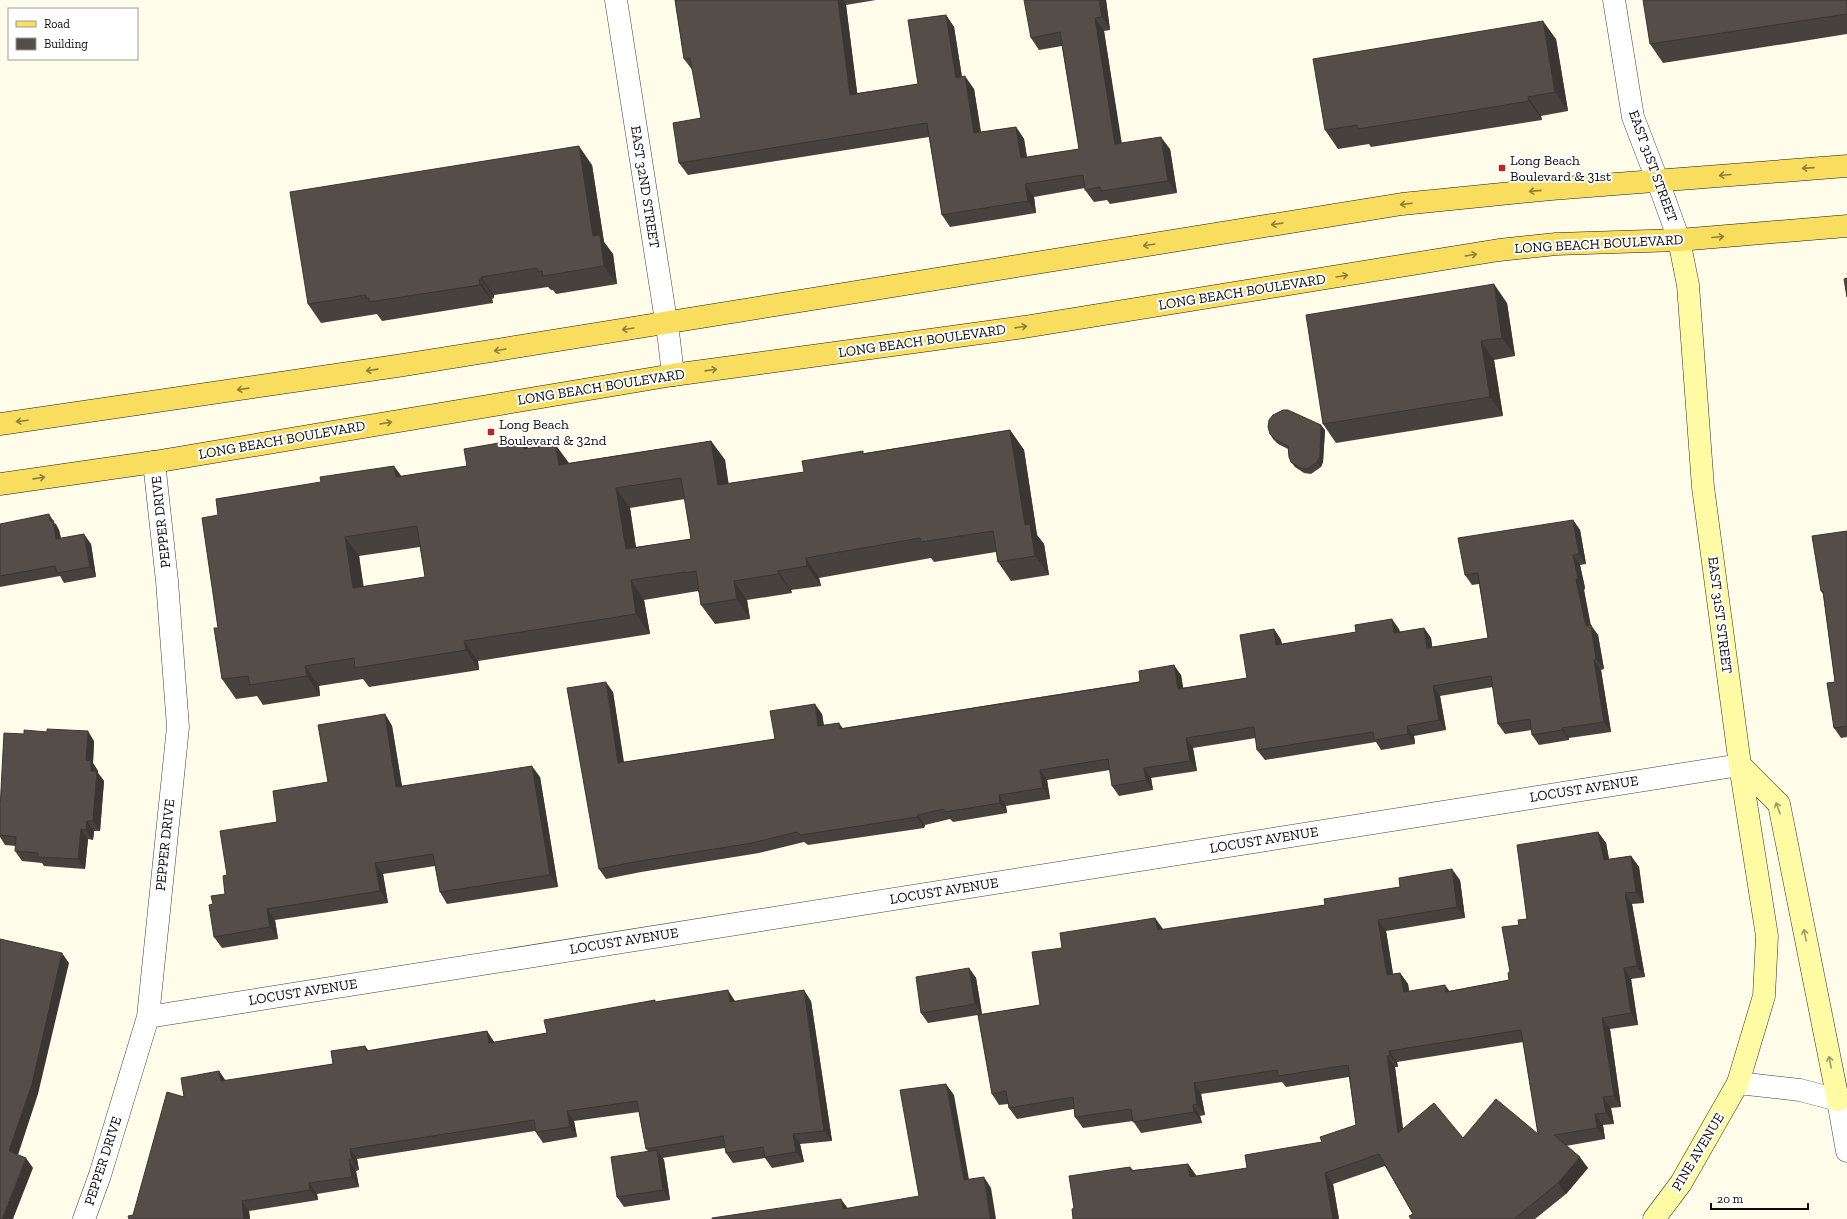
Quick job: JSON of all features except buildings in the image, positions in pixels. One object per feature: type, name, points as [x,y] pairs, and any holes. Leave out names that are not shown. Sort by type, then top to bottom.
[{"type":"main road","points":[[0,424],[381,369],[1402,204],[1552,189],[1847,166]]},
{"type":"main road","name":"LONG BEACH BOULEVARD","points":[[0,484],[154,462],[673,375],[1024,327],[1499,250],[1556,244],[1679,240],[1847,226]]},
{"type":"street","name":"EAST 32ND STREET","points":[[616,0],[667,323],[673,375]]},
{"type":"street","name":"EAST 31ST STREET","points":[[1614,0],[1633,117],[1679,240],[1688,285],[1703,487],[1740,765],[1767,936],[1764,996],[1738,1083]]},
{"type":"street","name":"PEPPER DRIVE","points":[[84,1219],[100,1174],[148,1017],[178,727],[167,581],[154,462]]},
{"type":"street","name":"LOCUST AVENUE","points":[[148,1017],[1740,765]]},
{"type":"street","points":[[1740,765],[1778,804],[1847,1151]]},
{"type":"street","points":[[1738,1083],[1800,1090],[1838,1100]]},
{"type":"street","name":"PINE AVENUE","points":[[1654,1219],[1681,1183],[1738,1083]]},
{"type":"place","name":"Long Beach Boulevard & 31st","points":[[1502,168]]},
{"type":"place","name":"Long Beach Boulevard & 32nd","points":[[491,432]]}]
